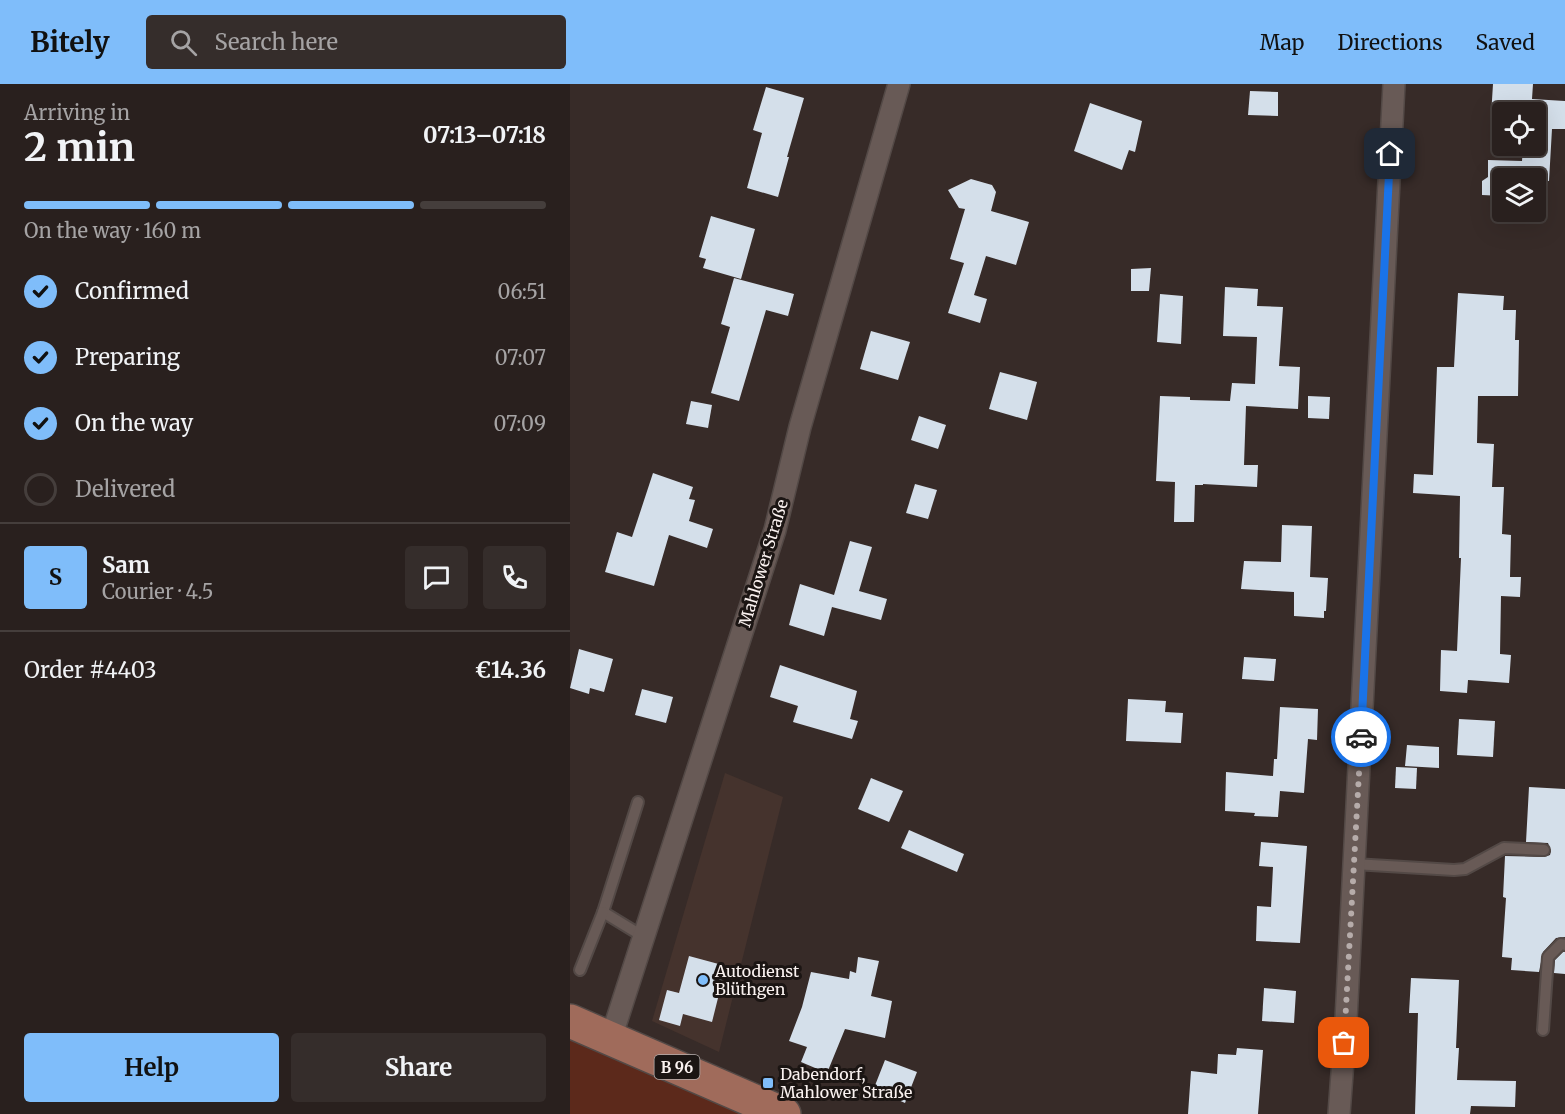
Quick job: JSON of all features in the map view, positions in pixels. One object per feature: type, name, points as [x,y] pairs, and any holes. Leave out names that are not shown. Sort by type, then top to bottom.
[{"type":"main road","name":"B 96","points":[[570,1021],[784,1114]]},
{"type":"street","name":"Mahlower Straße","points":[[611,1038],[775,530],[800,427],[899,84]]},
{"type":"street","points":[[1339,1114],[1394,84]]},
{"type":"lane","points":[[580,970],[603,912],[638,802]]},
{"type":"lane","points":[[1354,864],[1454,870],[1465,869],[1504,848],[1544,850]]},
{"type":"lane","points":[[603,912],[644,937]]},
{"type":"lane","points":[[1543,1030],[1548,957],[1561,944],[1565,945]]},
{"type":"shaded area","points":[[725,773],[783,797],[719,1052],[652,1021]]},
{"type":"shaded area","points":[[570,1032],[754,1114],[570,1114]]},
{"type":"building","points":[[1493,84],[1533,84],[1532,99],[1565,101],[1565,129],[1552,129],[1549,181],[1546,181],[1546,168],[1492,168],[1492,195],[1482,195],[1482,181],[1488,177],[1488,160],[1522,161],[1522,156],[1546,156],[1546,102],[1492,102],[1491,116]]},
{"type":"building","points":[[766,87],[804,98],[778,197],[747,188],[762,133],[753,130]]},
{"type":"building","points":[[1250,91],[1278,92],[1278,116],[1248,115]]},
{"type":"building","points":[[1090,103],[1142,121],[1135,152],[1129,150],[1122,170],[1074,151]]},
{"type":"building","points":[[971,179],[992,185],[996,192],[991,211],[1029,222],[1016,265],[986,256],[974,295],[987,299],[980,323],[948,313],[964,263],[950,259],[965,209],[959,208],[948,190]]},
{"type":"building","points":[[711,216],[755,229],[741,279],[703,268],[706,259],[699,257]]},
{"type":"building","points":[[1151,268],[1149,291],[1131,291],[1131,269]]},
{"type":"building","points":[[734,278],[794,294],[788,316],[766,310],[739,401],[711,393],[730,327],[721,324]]},
{"type":"building","points":[[1225,287],[1258,289],[1257,306],[1283,307],[1279,366],[1300,367],[1298,409],[1246,406],[1244,465],[1258,465],[1257,487],[1195,485],[1194,522],[1174,522],[1175,482],[1156,481],[1160,396],[1190,397],[1190,400],[1230,401],[1232,383],[1255,384],[1257,337],[1223,336]]},
{"type":"building","points":[[1458,293],[1504,296],[1503,310],[1516,310],[1515,340],[1519,340],[1518,396],[1478,396],[1477,443],[1494,444],[1492,487],[1504,487],[1502,534],[1511,535],[1510,577],[1521,577],[1520,597],[1501,596],[1500,654],[1511,655],[1509,683],[1468,680],[1467,693],[1440,691],[1441,650],[1457,651],[1461,558],[1459,558],[1460,496],[1413,493],[1414,474],[1433,475],[1437,367],[1454,367]]},
{"type":"building","points":[[1160,294],[1183,296],[1181,344],[1157,342]]},
{"type":"building","points":[[871,331],[910,342],[898,380],[860,369]]},
{"type":"building","points":[[1000,372],[1037,382],[1027,420],[989,409]]},
{"type":"building","points":[[1308,396],[1330,397],[1329,419],[1308,418]]},
{"type":"building","points":[[691,401],[712,405],[708,428],[686,424]]},
{"type":"building","points":[[919,416],[946,425],[938,449],[911,440]]},
{"type":"building","points":[[653,473],[693,487],[689,499],[695,500],[689,521],[713,529],[707,548],[669,535],[654,586],[605,572],[617,532],[632,537]]},
{"type":"building","points":[[915,484],[937,490],[928,519],[906,513]]},
{"type":"building","points":[[1282,525],[1312,526],[1310,577],[1328,578],[1324,618],[1294,616],[1294,592],[1241,589],[1244,561],[1281,562]]},
{"type":"building","points":[[850,541],[872,547],[859,591],[887,599],[881,620],[832,607],[824,636],[789,625],[800,584],[834,595]]},
{"type":"building","points":[[579,649],[613,659],[604,692],[590,688],[589,694],[570,688]]},
{"type":"building","points":[[1244,657],[1276,659],[1274,681],[1242,679]]},
{"type":"building","points":[[780,665],[857,691],[850,719],[858,721],[852,739],[793,722],[798,706],[770,697]]},
{"type":"building","points":[[642,689],[673,697],[666,723],[635,715]]},
{"type":"building","points":[[1128,699],[1166,701],[1165,712],[1183,713],[1181,743],[1126,741]]},
{"type":"building","points":[[1280,707],[1318,709],[1317,740],[1308,739],[1304,793],[1280,791],[1278,817],[1225,811],[1226,772],[1273,776],[1274,759],[1277,759]]},
{"type":"building","points":[[1459,719],[1495,721],[1493,757],[1457,755]]},
{"type":"building","points":[[1407,745],[1439,747],[1439,768],[1405,766]]},
{"type":"building","points":[[1396,767],[1417,768],[1416,789],[1395,788]]},
{"type":"building","points":[[871,778],[903,791],[889,822],[858,809]]},
{"type":"building","points":[[1529,787],[1565,789],[1565,937],[1556,938],[1543,952],[1539,972],[1511,970],[1512,958],[1502,957],[1506,898],[1503,897],[1505,856],[1544,857],[1550,855],[1551,851],[1548,843],[1526,842]]},
{"type":"building","points":[[909,830],[964,854],[957,872],[901,848]]},
{"type":"building","points":[[1261,842],[1307,846],[1300,943],[1256,941],[1257,906],[1271,907],[1273,867],[1259,866]]},
{"type":"building","points":[[1565,952],[1565,974],[1554,973],[1555,960]]},
{"type":"building","name":"Autodienst Blüthgen","points":[[689,956],[726,966],[712,1022],[683,1014],[680,1026],[659,1020],[667,990],[679,993]]},
{"type":"building","points":[[858,957],[879,961],[871,996],[892,1001],[885,1038],[845,1029],[827,1073],[801,1062],[807,1047],[789,1041],[802,1007],[811,972],[849,979],[850,971],[856,973]]},
{"type":"building","points":[[1411,978],[1459,980],[1457,1080],[1516,1081],[1515,1107],[1471,1106],[1470,1114],[1415,1114],[1418,1013],[1409,1013]]},
{"type":"building","points":[[1264,988],[1296,991],[1294,1023],[1262,1021]]},
{"type":"building","points":[[1237,1048],[1263,1050],[1258,1114],[1188,1114],[1191,1071],[1217,1074],[1218,1054],[1236,1055]]},
{"type":"building","points":[[885,1060],[917,1072],[905,1103],[887,1095],[887,1092],[874,1088]]},
{"type":"way so far","points":[[1344,1043],[1361,737]]},
{"type":"place","name":"Autodienst Blüthgen","points":[[703,980]]},
{"type":"place","name":"Dabendorf, Mahlower Straße","points":[[768,1083]]},
{"type":"route","points":[[1361,737],[1390,154]]}]
